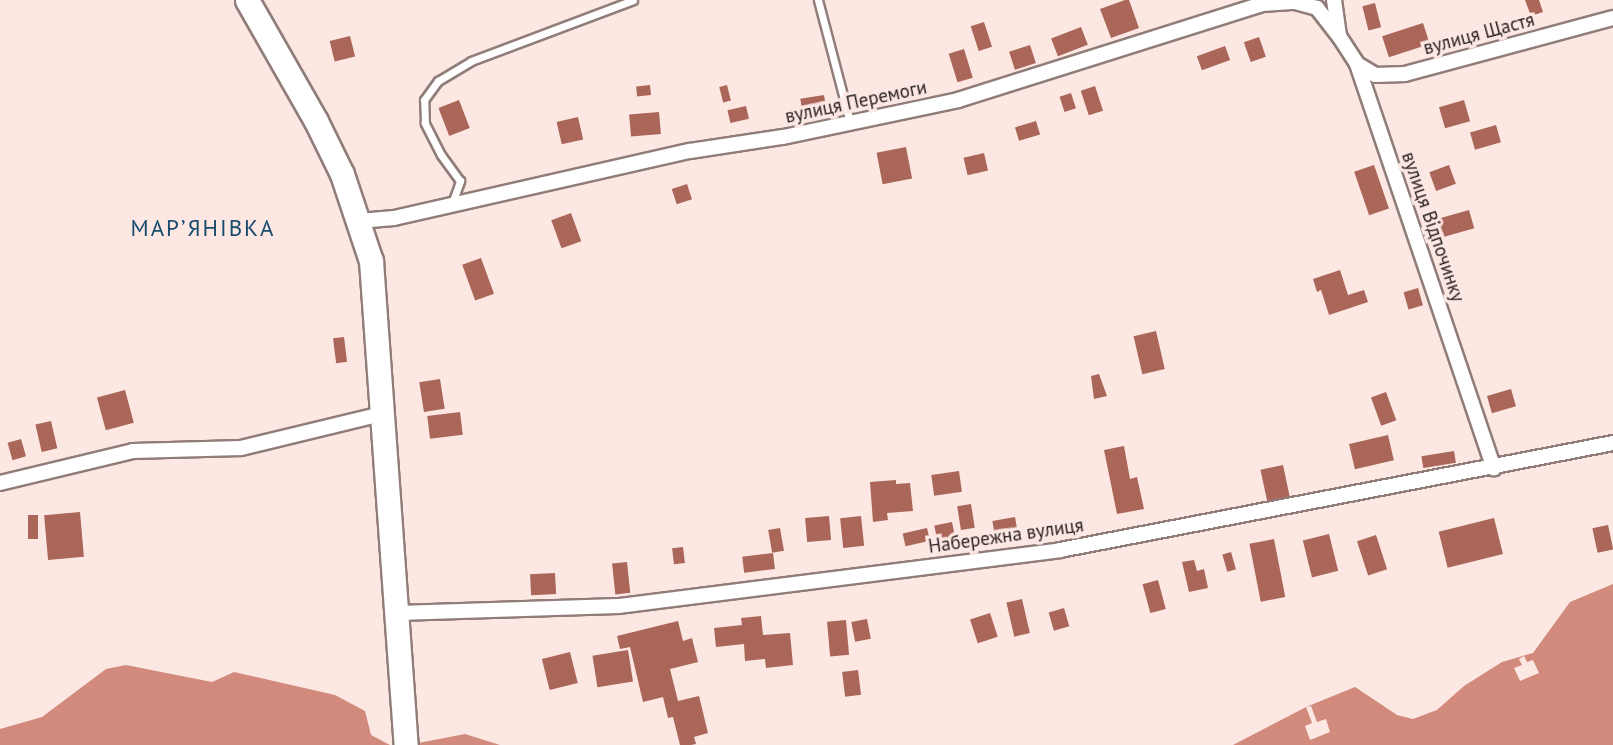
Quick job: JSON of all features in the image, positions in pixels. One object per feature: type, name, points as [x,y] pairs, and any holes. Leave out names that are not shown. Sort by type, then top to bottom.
[{"type":"main road","points":[[247,0],[316,121],[342,174],[371,261],[406,742]]},
{"type":"street","name":"вулиця Відпочинку","points":[[1334,0],[1339,36],[1344,48],[1357,64],[1494,468]]},
{"type":"street","name":"вулиця Перемоги","points":[[359,221],[394,219],[677,154],[958,100],[1263,4],[1295,2],[1317,8],[1339,36]]},
{"type":"street","name":"вулиця Щастя","points":[[1357,64],[1375,75],[1405,74],[1613,18]]},
{"type":"street","points":[[0,483],[133,451],[241,448],[382,414]]},
{"type":"street","name":"Набережна вулиця","points":[[397,613],[620,606],[1046,552],[1613,443]]},
{"type":"lane","points":[[451,206],[460,181],[425,123],[424,100],[438,82],[471,61],[633,0]]},
{"type":"lane","points":[[818,0],[850,122]]},
{"type":"shaded area","points":[[1613,584],[1613,745],[1233,745],[1306,707],[1355,687],[1397,715],[1413,719],[1437,710],[1464,686],[1502,662],[1533,653],[1570,602]]},
{"type":"shaded area","points":[[126,665],[212,682],[234,672],[335,695],[365,711],[371,735],[390,745],[0,745],[0,729],[42,717],[106,669]]},
{"type":"shaded area","points":[[465,734],[500,745],[398,745],[413,744]]},
{"type":"pier","points":[[1524,656],[1527,662],[1533,660],[1539,673],[1520,681],[1514,668],[1522,665],[1519,659]]},
{"type":"pier","points":[[1311,706],[1317,722],[1326,719],[1330,732],[1310,740],[1305,726],[1312,723],[1306,707]]},
{"type":"building","points":[[1129,0],[1139,28],[1111,38],[1100,9]]},
{"type":"building","points":[[1525,0],[1539,0],[1543,12],[1531,16]]},
{"type":"building","points":[[1375,3],[1381,27],[1368,30],[1362,6]]},
{"type":"building","points":[[984,22],[992,47],[979,51],[971,26]]},
{"type":"building","points":[[1423,23],[1430,44],[1389,57],[1382,36]]},
{"type":"building","points":[[1081,27],[1088,45],[1058,56],[1051,38]]},
{"type":"building","points":[[350,36],[355,56],[335,61],[330,41]]},
{"type":"building","points":[[1259,37],[1266,57],[1251,62],[1244,42]]},
{"type":"building","points":[[1030,45],[1036,63],[1015,70],[1009,52]]},
{"type":"building","points":[[1225,46],[1230,60],[1202,70],[1197,56]]},
{"type":"building","points":[[964,49],[973,78],[957,82],[949,54]]},
{"type":"building","points":[[650,85],[651,95],[637,96],[636,86]]},
{"type":"building","points":[[727,85],[731,101],[723,102],[719,87]]},
{"type":"building","points":[[1095,86],[1103,111],[1089,115],[1081,91]]},
{"type":"building","points":[[1071,93],[1076,108],[1065,112],[1060,97]]},
{"type":"building","points":[[824,95],[826,107],[802,111],[800,99]]},
{"type":"building","points":[[459,100],[470,128],[449,136],[438,108]]},
{"type":"building","points":[[1464,100],[1470,121],[1445,128],[1439,107]]},
{"type":"building","points":[[746,106],[749,119],[730,123],[727,110]]},
{"type":"building","points":[[659,112],[661,134],[631,137],[629,115]]},
{"type":"building","points":[[578,117],[583,139],[562,144],[557,122]]},
{"type":"building","points":[[1036,121],[1040,134],[1019,141],[1015,127]]},
{"type":"building","points":[[1496,125],[1501,142],[1475,150],[1470,132]]},
{"type":"building","points":[[906,147],[912,178],[883,184],[877,153]]},
{"type":"building","points":[[984,153],[988,171],[968,175],[964,158]]},
{"type":"building","points":[[1374,165],[1389,208],[1369,215],[1354,172]]},
{"type":"building","points":[[1449,165],[1456,184],[1436,191],[1429,172]]},
{"type":"building","points":[[687,184],[692,199],[677,204],[672,189]]},
{"type":"building","points":[[1469,210],[1474,228],[1443,237],[1437,219]]},
{"type":"building","points":[[571,213],[581,241],[562,248],[551,220]]},
{"type":"building","points":[[481,258],[494,294],[475,301],[462,265]]},
{"type":"building","points":[[1340,270],[1348,295],[1364,290],[1368,302],[1329,315],[1321,290],[1317,292],[1313,279]]},
{"type":"building","points":[[1418,288],[1423,305],[1409,309],[1404,292]]},
{"type":"building","points":[[1156,331],[1165,369],[1142,374],[1134,336]]},
{"type":"building","points":[[344,337],[347,362],[336,363],[333,338]]},
{"type":"building","points":[[1099,374],[1107,396],[1094,399],[1091,376]]},
{"type":"building","points":[[440,379],[445,409],[424,412],[419,382]]},
{"type":"building","points":[[1511,389],[1516,406],[1492,413],[1487,396]]},
{"type":"building","points":[[125,390],[134,423],[106,430],[97,398]]},
{"type":"building","points":[[1386,392],[1396,420],[1381,426],[1371,397]]},
{"type":"building","points":[[460,412],[463,435],[430,439],[427,416]]},
{"type":"building","points":[[51,421],[57,448],[42,452],[35,425]]},
{"type":"building","points":[[1388,435],[1394,460],[1355,469],[1349,444]]},
{"type":"building","points":[[21,439],[26,456],[13,460],[8,443]]},
{"type":"building","points":[[1124,446],[1130,479],[1137,477],[1144,509],[1117,514],[1104,450]]},
{"type":"building","points":[[1454,451],[1456,463],[1423,468],[1421,456]]},
{"type":"building","points":[[1283,465],[1290,499],[1268,504],[1261,470]]},
{"type":"building","points":[[959,471],[962,492],[934,496],[931,475]]},
{"type":"building","points":[[896,480],[896,484],[910,483],[913,511],[887,513],[888,520],[873,522],[870,482]]},
{"type":"building","points":[[971,504],[975,528],[961,530],[957,506]]},
{"type":"building","points":[[80,512],[84,557],[48,560],[44,515]]},
{"type":"building","points":[[28,515],[38,515],[38,539],[28,539]]},
{"type":"building","points":[[829,516],[831,540],[807,542],[805,518]]},
{"type":"building","points":[[861,516],[864,546],[843,548],[840,518]]},
{"type":"building","points":[[1015,517],[1019,540],[996,544],[992,521]]},
{"type":"building","points":[[1494,518],[1503,554],[1448,568],[1439,532]]},
{"type":"building","points":[[952,522],[956,542],[938,545],[934,525]]},
{"type":"building","points":[[1608,525],[1613,549],[1598,553],[1592,528]]},
{"type":"building","points":[[780,528],[784,551],[772,553],[768,530]]},
{"type":"building","points":[[927,528],[930,541],[906,546],[903,534]]},
{"type":"building","points":[[1329,534],[1338,571],[1312,577],[1303,541]]},
{"type":"building","points":[[1376,535],[1387,569],[1368,575],[1357,541]]},
{"type":"building","points":[[1274,539],[1285,597],[1261,602],[1249,544]]},
{"type":"building","points":[[683,547],[685,563],[674,564],[672,548]]},
{"type":"building","points":[[1231,552],[1236,569],[1227,572],[1222,554]]},
{"type":"building","points":[[773,553],[775,569],[744,573],[742,557]]},
{"type":"building","points":[[1194,560],[1197,571],[1204,569],[1208,588],[1189,592],[1182,562]]},
{"type":"building","points":[[627,562],[630,593],[615,594],[612,564]]},
{"type":"building","points":[[555,573],[556,594],[531,595],[530,574]]},
{"type":"building","points":[[1158,580],[1166,609],[1150,613],[1143,584]]},
{"type":"building","points":[[1022,599],[1030,633],[1014,637],[1006,603]]},
{"type":"building","points":[[1064,608],[1069,626],[1054,631],[1049,612]]},
{"type":"building","points":[[990,613],[998,637],[978,643],[970,619]]},
{"type":"building","points":[[761,616],[763,635],[790,633],[793,665],[766,668],[765,659],[745,661],[744,644],[716,647],[714,628],[742,625],[741,618]]},
{"type":"building","points":[[867,619],[871,639],[855,642],[851,622]]},
{"type":"building","points":[[846,620],[849,655],[830,657],[827,622]]},
{"type":"building","points":[[678,621],[683,641],[692,638],[698,662],[670,669],[678,701],[699,696],[708,733],[694,737],[696,744],[691,745],[680,745],[673,717],[668,718],[663,697],[643,702],[630,647],[620,649],[617,636]]},
{"type":"building","points":[[628,650],[633,682],[597,687],[592,656]]},
{"type":"building","points":[[570,652],[578,683],[550,690],[542,659]]},
{"type":"building","points":[[858,670],[861,695],[845,697],[842,672]]},
{"type":"district","name":"МАР’ЯНІВКА","points":[[203,228]]}]
